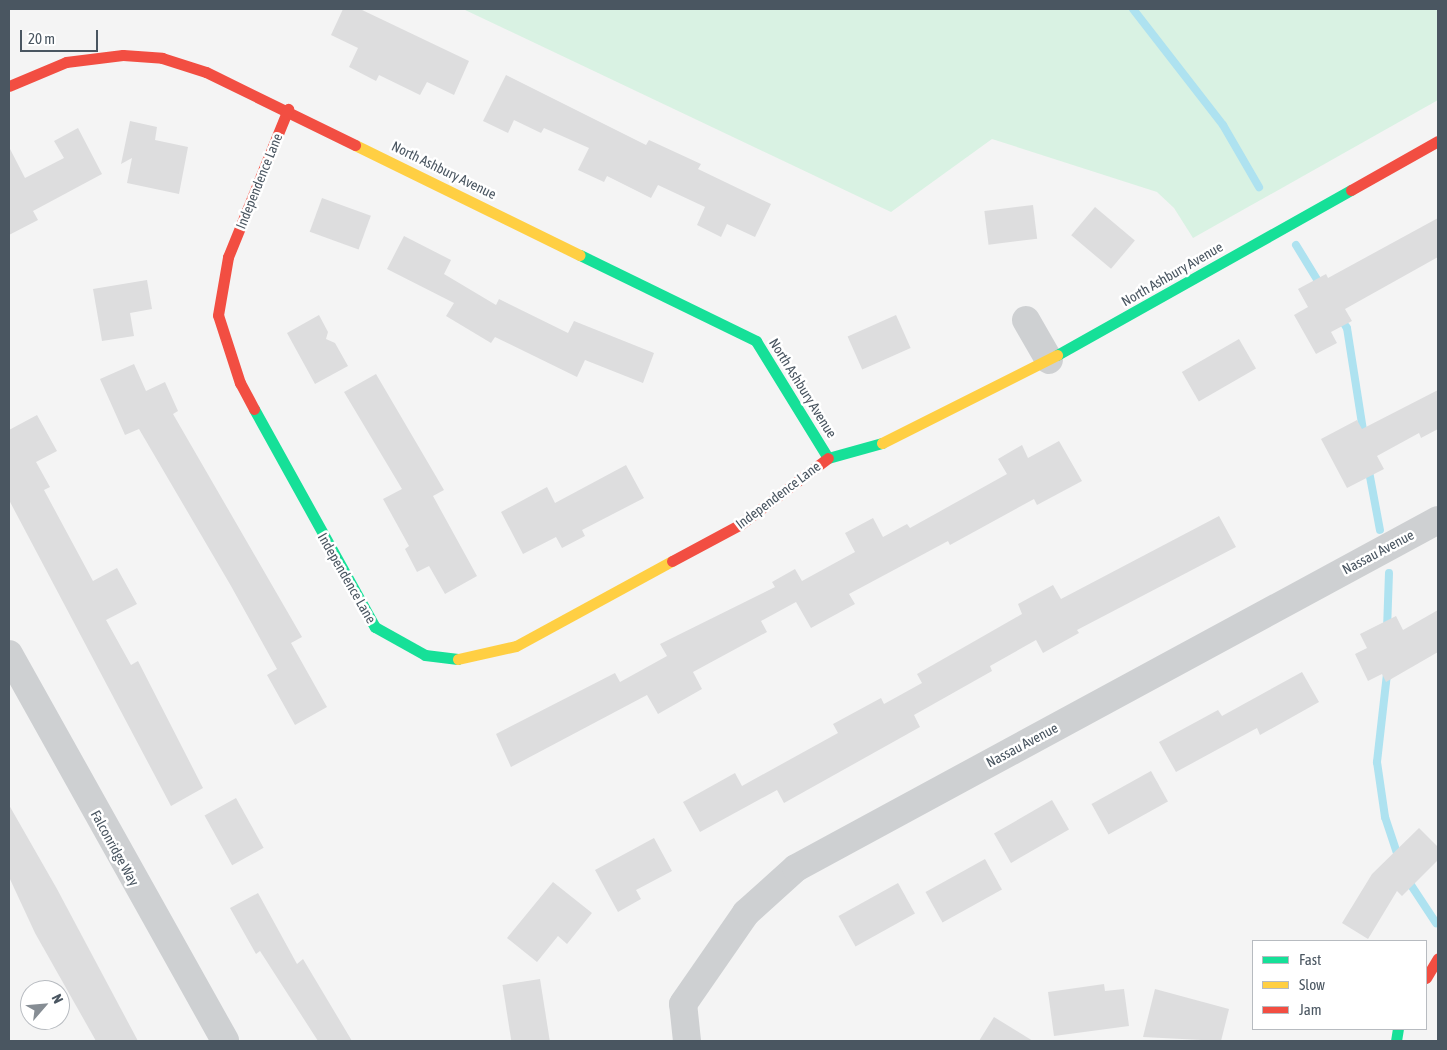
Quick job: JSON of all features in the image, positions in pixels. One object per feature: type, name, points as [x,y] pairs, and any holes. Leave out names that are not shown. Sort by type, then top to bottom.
[{"type":"street","name":"North Ashbury Avenue","points":[[9,86],[66,62],[123,55],[152,58],[206,72],[288,109],[756,341],[828,458],[875,447],[1049,360],[1438,141]]},
{"type":"street","name":"Independence Lane","points":[[288,109],[228,257],[218,315],[240,383],[343,574],[375,628],[425,655],[462,660],[516,646],[741,524],[828,458]]},
{"type":"street","points":[[1026,320],[1049,360]]},
{"type":"street","name":"Nassau Avenue","points":[[687,1041],[683,1004],[746,913],[796,868],[1438,520]]},
{"type":"street","name":"Falconridge Way","points":[[9,654],[225,1041]]},
{"type":"street","points":[[1427,976],[1438,958]]},
{"type":"green space","points":[[463,9],[1438,9],[1438,100],[1193,238],[1174,208],[1157,192],[992,139],[891,212]]},
{"type":"building","points":[[343,9],[360,9],[469,61],[454,95],[427,82],[420,95],[379,75],[376,81],[349,67],[358,48],[331,35]]},
{"type":"building","points":[[506,75],[646,145],[649,140],[701,164],[698,169],[771,204],[755,237],[727,224],[721,237],[697,225],[705,207],[658,185],[651,198],[607,176],[604,182],[578,170],[589,148],[544,128],[541,133],[514,120],[508,133],[483,121]]},
{"type":"building","points":[[130,121],[157,127],[155,140],[188,147],[179,194],[127,183],[132,158],[121,164]]},
{"type":"building","points":[[78,128],[102,174],[33,211],[38,220],[9,235],[9,147],[25,178],[64,158],[54,141]]},
{"type":"building","points":[[322,198],[371,216],[359,250],[310,232]]},
{"type":"building","points":[[1033,205],[1037,239],[989,245],[984,211]]},
{"type":"building","points":[[1095,207],[1135,240],[1111,269],[1071,235]]},
{"type":"building","points":[[1438,218],[1438,257],[1345,309],[1352,321],[1331,332],[1337,343],[1316,354],[1294,315],[1308,307],[1298,289],[1326,274],[1328,278]]},
{"type":"building","points":[[404,236],[451,260],[444,274],[496,305],[499,299],[568,333],[574,321],[654,353],[643,383],[585,360],[577,377],[495,337],[491,343],[446,316],[454,303],[387,269]]},
{"type":"building","points":[[147,280],[152,309],[130,313],[134,336],[102,341],[93,289]]},
{"type":"building","points":[[319,315],[328,332],[326,339],[335,343],[348,366],[315,384],[287,333]]},
{"type":"building","points":[[896,315],[911,348],[862,369],[848,337]]},
{"type":"building","points":[[1239,339],[1256,368],[1199,401],[1182,372]]},
{"type":"building","points":[[134,364],[146,391],[165,382],[178,411],[173,414],[302,637],[291,643],[327,707],[295,725],[267,675],[277,669],[231,586],[139,429],[125,435],[100,379]]},
{"type":"building","points":[[376,374],[444,490],[433,496],[477,576],[445,594],[429,566],[417,572],[405,549],[409,546],[383,499],[402,489],[344,392]]},
{"type":"building","points":[[1438,390],[1438,429],[1421,438],[1419,433],[1377,456],[1384,469],[1347,488],[1321,439],[1357,420],[1362,429]]},
{"type":"building","points":[[37,415],[57,451],[36,462],[50,487],[44,490],[93,581],[117,568],[137,604],[106,620],[131,665],[138,661],[203,788],[171,806],[9,500],[9,430]]},
{"type":"building","points":[[1059,441],[1082,481],[1037,505],[1034,499],[950,545],[948,541],[849,594],[855,604],[811,628],[796,602],[761,621],[767,632],[693,672],[702,689],[658,714],[647,695],[511,767],[496,734],[615,673],[620,682],[667,656],[660,644],[775,587],[772,582],[795,569],[802,581],[855,552],[845,533],[873,518],[883,537],[907,524],[910,528],[1007,474],[998,459],[1022,445],[1028,458]]},
{"type":"building","points":[[626,465],[644,498],[582,530],[585,536],[562,548],[556,537],[523,554],[501,512],[547,487],[555,503]]},
{"type":"building","points":[[1219,516],[1236,547],[1077,630],[1079,633],[1043,653],[1036,640],[990,666],[992,671],[914,715],[920,727],[784,803],[777,790],[700,832],[683,802],[735,773],[742,786],[838,733],[833,724],[881,698],[884,704],[922,683],[917,674],[1022,614],[1018,604],[1053,585],[1061,599]]},
{"type":"building","points":[[1438,610],[1438,652],[1386,682],[1382,674],[1368,681],[1355,654],[1367,648],[1360,634],[1396,616],[1403,630]]},
{"type":"building","points":[[1302,672],[1319,702],[1260,735],[1257,728],[1176,772],[1159,742],[1218,710],[1222,716]]},
{"type":"building","points":[[1151,771],[1168,802],[1108,835],[1092,804]]},
{"type":"building","points":[[236,798],[264,848],[232,865],[205,815]]},
{"type":"building","points":[[1052,800],[1069,829],[1011,863],[994,834]]},
{"type":"building","points":[[9,805],[57,889],[138,1041],[96,1041],[70,995],[70,980],[62,980],[35,933],[9,877]]},
{"type":"building","points":[[1419,828],[1438,847],[1438,860],[1402,896],[1397,891],[1368,939],[1342,923],[1372,874]]},
{"type":"building","points":[[654,838],[672,871],[636,890],[641,899],[618,912],[595,870]]},
{"type":"building","points":[[985,859],[1002,890],[942,923],[926,892]]},
{"type":"building","points":[[553,882],[592,913],[567,944],[558,936],[537,962],[507,938]]},
{"type":"building","points":[[898,883],[915,914],[855,947],[839,916]]},
{"type":"building","points":[[258,893],[297,964],[303,959],[352,1041],[318,1041],[260,951],[256,954],[230,908]]},
{"type":"building","points":[[540,979],[550,1041],[511,1041],[502,985]]},
{"type":"building","points":[[1104,984],[1105,991],[1124,989],[1129,1026],[1054,1036],[1048,992]]},
{"type":"building","points":[[1155,989],[1229,1009],[1221,1041],[1143,1037]]},
{"type":"building","points":[[994,1017],[1033,1041],[979,1041]]},
{"type":"waterway","points":[[1133,9],[1223,125],[1259,187]]},
{"type":"waterway","points":[[1296,245],[1321,286]]},
{"type":"waterway","points":[[1340,317],[1347,328],[1364,437]]},
{"type":"waterway","points":[[1368,466],[1380,530]]},
{"type":"waterway","points":[[1387,630],[1389,573]]},
{"type":"waterway","points":[[1387,674],[1377,762],[1385,817],[1399,859]]},
{"type":"waterway","points":[[1407,879],[1436,923]]},
{"type":"traffic: fast","points":[[1057,355],[1351,190]]},
{"type":"traffic: fast","points":[[580,255],[756,341],[828,458],[882,443]]},
{"type":"traffic: fast","points":[[254,409],[375,627],[425,655],[458,659]]},
{"type":"traffic: fast","points":[[1396,1041],[1398,1030]]},
{"type":"traffic: slow","points":[[355,145],[580,255]]},
{"type":"traffic: slow","points":[[882,443],[1057,355]]},
{"type":"traffic: slow","points":[[458,659],[516,646],[672,561]]},
{"type":"traffic: jam","points":[[9,86],[66,62],[123,55],[162,58],[206,72],[355,145]]},
{"type":"traffic: jam","points":[[254,409],[240,383],[218,315],[228,257],[288,109]]},
{"type":"traffic: jam","points":[[1351,190],[1438,141]]},
{"type":"traffic: jam","points":[[672,561],[741,524],[828,458]]},
{"type":"traffic: jam","points":[[1427,976],[1438,958]]}]
